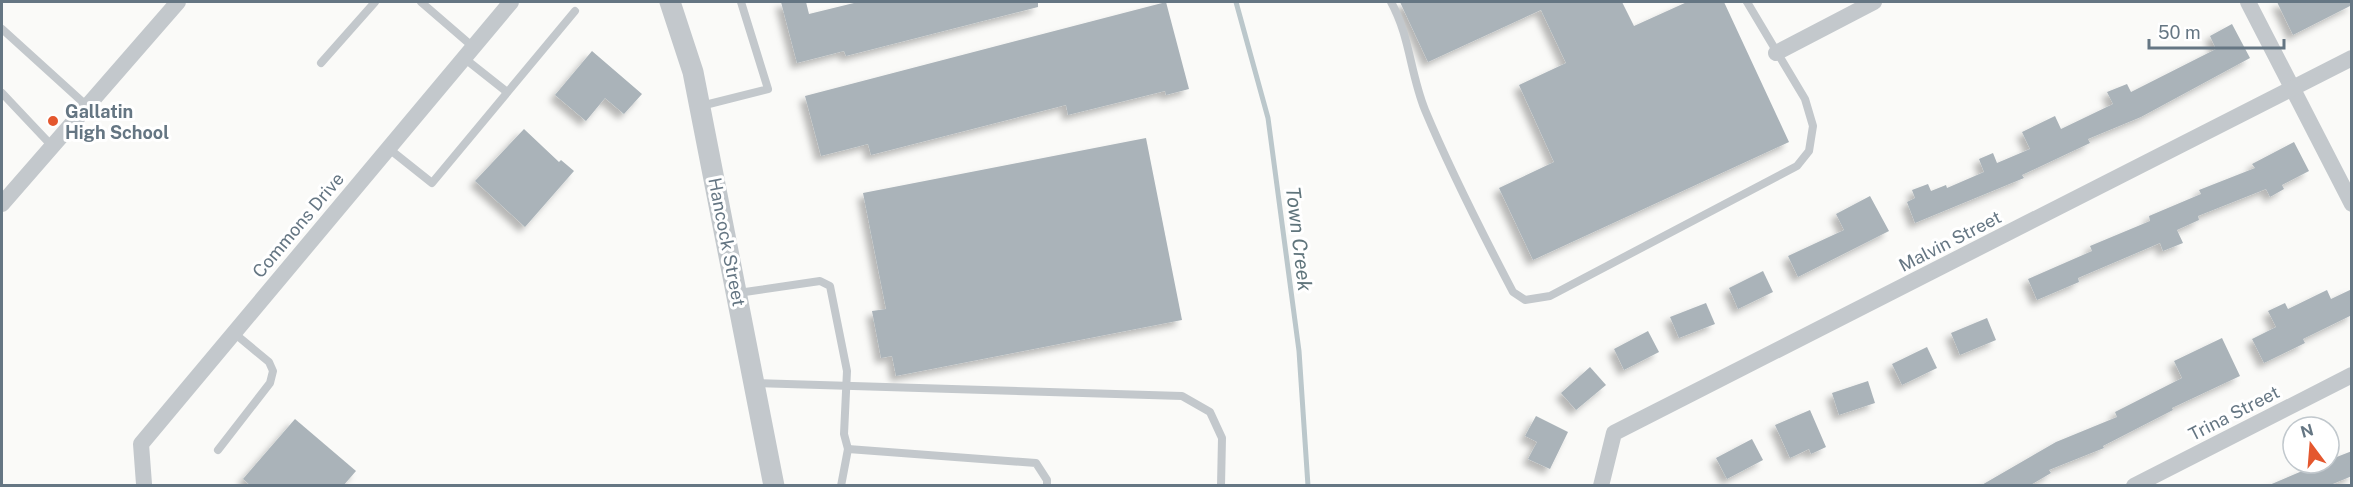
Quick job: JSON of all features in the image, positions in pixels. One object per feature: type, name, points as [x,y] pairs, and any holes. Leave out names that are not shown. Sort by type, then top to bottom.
[{"type":"street","points":[[2,204],[178,2]]},
{"type":"street","name":"Commons Drive","points":[[144,484],[141,444],[511,2]]},
{"type":"street","name":"Hancock Street","points":[[670,2],[693,72],[774,486]]},
{"type":"street","points":[[1776,53],[1874,2]]},
{"type":"street","points":[[2248,2],[2352,204]]},
{"type":"street","name":"Malvin Street","points":[[1601,486],[1614,433],[2352,58]]},
{"type":"street","name":"Trina Street","points":[[2134,486],[2352,375]]},
{"type":"lane","points":[[321,63],[375,2]]},
{"type":"lane","points":[[421,2],[507,92]]},
{"type":"lane","points":[[700,106],[768,89],[741,2]]},
{"type":"lane","points":[[1391,2],[1405,28],[1410,62],[1424,108],[1513,292],[1525,300],[1551,296],[1797,166],[1809,151],[1813,126],[1805,99],[1747,2]]},
{"type":"lane","points":[[388,147],[432,183],[574,11]]},
{"type":"lane","points":[[2,28],[87,106]]},
{"type":"lane","points":[[2,43],[9,36]]},
{"type":"lane","points":[[2,93],[52,146]]},
{"type":"lane","points":[[737,293],[820,281],[830,286],[848,371],[844,434],[848,449],[841,486]]},
{"type":"lane","points":[[218,450],[270,383],[273,371],[269,362],[234,333]]},
{"type":"lane","points":[[755,382],[846,387],[1182,396],[1210,412],[1222,438],[1221,486]]},
{"type":"lane","points":[[848,449],[1036,463],[1047,480],[1047,486]]},
{"type":"building","points":[[781,2],[806,2],[809,14],[858,2],[1038,2],[1038,7],[846,56],[844,51],[797,63]]},
{"type":"building","points":[[1166,2],[1189,89],[1166,95],[1165,91],[1068,115],[1066,105],[871,155],[868,144],[821,156],[805,96]]},
{"type":"building","points":[[1400,2],[1622,2],[1634,26],[1687,2],[1724,2],[1789,142],[1533,260],[1499,188],[1554,162],[1519,85],[1566,63],[1541,10],[1428,62]]},
{"type":"building","points":[[2277,2],[2352,2],[2352,5],[2293,35]]},
{"type":"building","points":[[2232,24],[2250,58],[2141,117],[2088,139],[2090,143],[2022,175],[2024,178],[1915,223],[1907,202],[1915,198],[1912,190],[1928,184],[1931,191],[1946,185],[1947,188],[1984,172],[1979,159],[1993,153],[1997,163],[2030,149],[2022,132],[2055,116],[2061,129],[2113,104],[2107,92],[2127,84],[2131,92],[2216,49],[2210,36]]},
{"type":"building","points":[[592,51],[642,94],[624,114],[605,98],[586,121],[555,95]]},
{"type":"building","points":[[524,129],[559,162],[561,160],[574,171],[525,227],[475,181]]},
{"type":"building","points":[[1146,138],[1182,320],[896,376],[892,356],[881,358],[872,311],[886,309],[863,193]]},
{"type":"building","points":[[2294,142],[2309,171],[2282,185],[2284,189],[2270,197],[2266,189],[2198,216],[2199,220],[2177,230],[2183,243],[2163,251],[2160,243],[2078,278],[2079,282],[2037,300],[2028,279],[2092,251],[2090,246],[2150,221],[2149,216],[2201,194],[2199,190],[2255,168],[2252,164]]},
{"type":"building","points":[[1870,196],[1889,231],[1798,277],[1788,256],[1844,230],[1836,214]]},
{"type":"building","points":[[1763,271],[1773,292],[1738,309],[1729,288]]},
{"type":"building","points":[[2352,289],[2352,315],[2303,339],[2305,343],[2264,363],[2252,339],[2276,327],[2268,311],[2285,303],[2288,309],[2327,290],[2331,299]]},
{"type":"building","points":[[1706,303],[1715,324],[1679,338],[1670,317]]},
{"type":"building","points":[[1987,318],[1996,340],[1960,355],[1951,333]]},
{"type":"building","points":[[1648,331],[1659,352],[1624,370],[1614,349]]},
{"type":"building","points":[[2222,338],[2240,376],[2172,408],[2173,410],[2103,446],[2104,448],[2049,470],[2051,473],[2029,486],[1980,486],[2056,442],[2117,417],[2115,412],[2182,378],[2174,361]]},
{"type":"building","points":[[1927,347],[1937,368],[1902,385],[1892,364]]},
{"type":"building","points":[[1590,367],[1606,385],[1576,410],[1561,393]]},
{"type":"building","points":[[1868,381],[1875,403],[1839,415],[1832,393]]},
{"type":"building","points":[[1810,410],[1826,447],[1811,454],[1809,449],[1790,458],[1775,425]]},
{"type":"building","points":[[1536,416],[1568,432],[1550,469],[1528,459],[1537,442],[1525,436]]},
{"type":"building","points":[[295,419],[356,471],[343,486],[251,486],[243,479]]},
{"type":"building","points":[[1752,439],[1763,460],[1727,479],[1716,458]]},
{"type":"building","points":[[2352,451],[2352,476],[2328,486],[2267,486],[2293,475],[2341,475],[2341,455]]},
{"type":"waterway","name":"Town Creek","points":[[1236,2],[1268,118],[1299,351],[1308,486]]},
{"type":"place","name":"Gallatin High School","points":[[53,121]]}]
